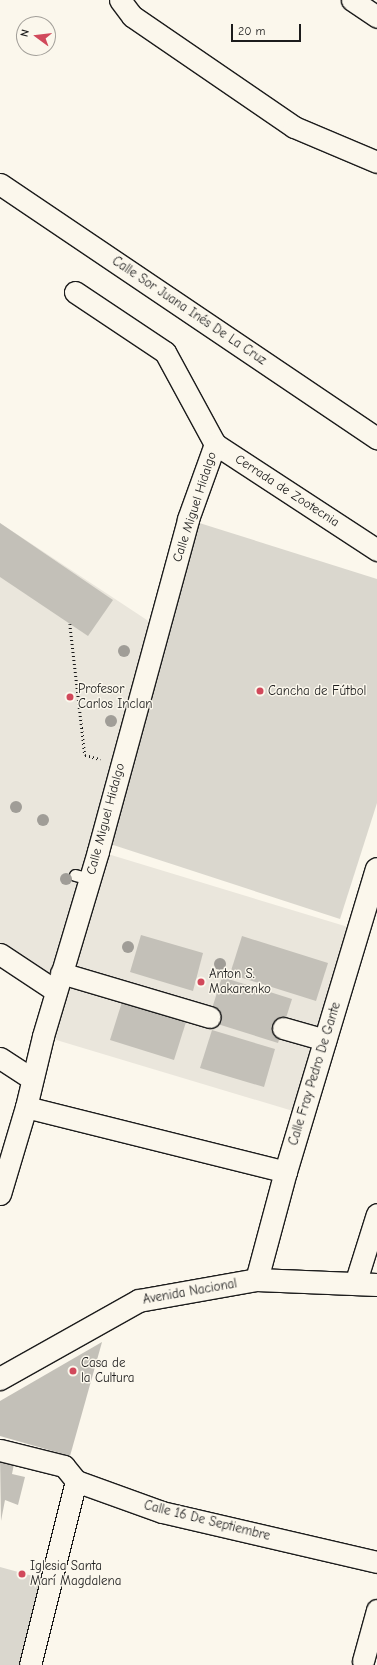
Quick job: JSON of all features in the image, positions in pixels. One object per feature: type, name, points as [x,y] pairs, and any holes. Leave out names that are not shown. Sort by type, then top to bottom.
[{"type":"street","points":[[120,0],[132,16],[294,128],[377,162]]},
{"type":"street","points":[[352,0],[377,17]]},
{"type":"street","name":"Calle Sor Juana Inés De La Cruz","points":[[0,184],[377,438]]},
{"type":"street","name":"Cerrada de Zootecnia","points":[[75,292],[165,352],[215,444],[377,550]]},
{"type":"street","name":"Calle Miguel Hidalgo","points":[[0,1194],[26,1107],[32,1079],[59,982],[83,877],[188,519],[215,444]]},
{"type":"street","name":"Calle Fray Pedro De Gante","points":[[257,1280],[286,1172],[377,868]]},
{"type":"street","points":[[0,954],[59,982],[210,1017]]},
{"type":"street","points":[[283,1028],[325,1040]]},
{"type":"street","points":[[0,1058],[32,1079]]},
{"type":"street","points":[[26,1107],[286,1172]]},
{"type":"street","points":[[355,1284],[377,1214]]},
{"type":"street","name":"Avenida Nacional","points":[[0,1379],[138,1301],[257,1280],[377,1285]]},
{"type":"street","name":"Calle 16 De Septiembre","points":[[0,1450],[64,1466],[76,1480],[162,1512],[377,1562]]},
{"type":"street","points":[[30,1665],[76,1480]]},
{"type":"street","points":[[363,1661],[377,1610]]},
{"type":"path","points":[[70,624],[85,755],[101,760]]},
{"type":"shaded area","name":"Cancha de Fútbol","points":[[193,521],[377,579],[377,803],[340,919],[101,841]]},
{"type":"shaded area","points":[[0,523],[159,628],[98,851],[358,930],[303,1114],[43,1036],[56,991],[0,954]]},
{"type":"shaded area","points":[[0,1567],[51,1581],[28,1665],[0,1665]]},
{"type":"building","points":[[0,523],[113,600],[88,636],[0,577]]},
{"type":"building","points":[[141,935],[203,953],[193,991],[130,972]]},
{"type":"building","points":[[242,936],[328,963],[316,1001],[230,974]]},
{"type":"building","points":[[222,977],[292,999],[278,1043],[208,1021]]},
{"type":"building","points":[[122,1002],[186,1022],[174,1060],[110,1040]]},
{"type":"building","points":[[212,1030],[275,1049],[264,1087],[200,1068]]},
{"type":"building","name":"Casa de la Cultura","points":[[102,1342],[70,1456],[0,1436],[0,1401]]},
{"type":"building","points":[[0,1455],[15,1459],[12,1474],[25,1477],[18,1505],[5,1500],[1,1521]]},
{"type":"place","name":"Cancha de Fútbol","points":[[260,691]]},
{"type":"place","name":"Profesor Carlos Inclan","points":[[70,697]]},
{"type":"place","name":"Anton S. Makarenko","points":[[201,982]]},
{"type":"place","name":"Casa de la Cultura","points":[[73,1371]]},
{"type":"place","name":"Iglesia Santa Marí Magdalena","points":[[22,1574]]}]
